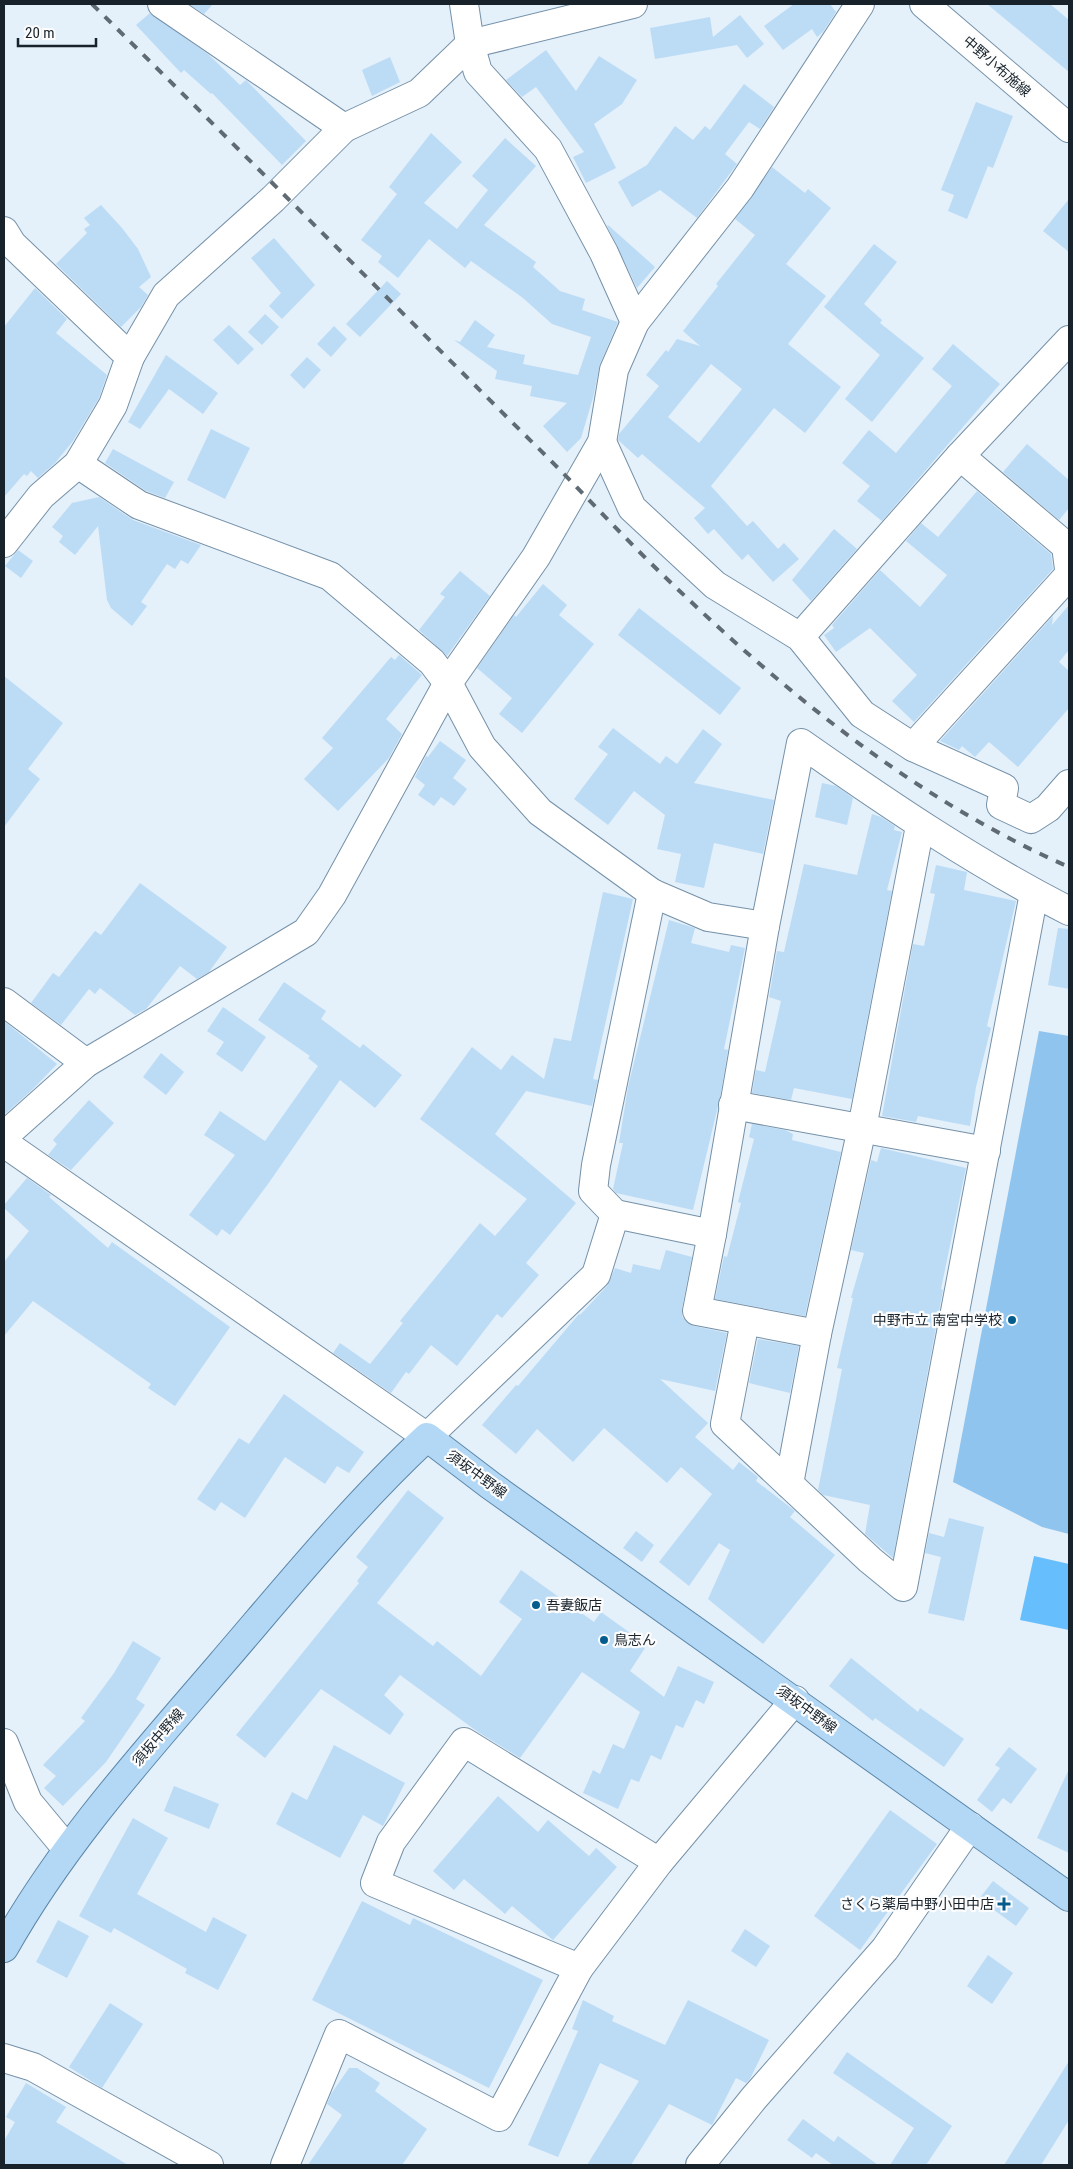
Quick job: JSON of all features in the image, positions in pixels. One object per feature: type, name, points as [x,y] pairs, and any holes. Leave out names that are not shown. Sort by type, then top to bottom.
[{"type":"main road","name":"須坂中野線","points":[[4,1948],[36,1894],[67,1849],[117,1785],[356,1506],[427,1437],[498,1491],[795,1700],[1069,1897]]},
{"type":"street","points":[[162,4],[344,128]]},
{"type":"street","points":[[464,4],[470,44],[478,72],[548,149],[604,253],[635,322]]},
{"type":"street","points":[[4,543],[41,496],[78,464],[113,405],[130,357],[166,294],[273,199],[344,128],[419,93],[470,44],[633,4]]},
{"type":"street","points":[[4,1136],[86,1063],[306,932],[332,895],[448,683],[536,557],[602,442],[614,370],[635,322],[740,188],[860,4]]},
{"type":"street","name":"中野小布施線","points":[[924,4],[1069,128]]},
{"type":"street","points":[[4,230],[12,244],[130,357]]},
{"type":"street","points":[[800,637],[960,456],[1069,340]]},
{"type":"street","points":[[602,442],[632,508],[715,585],[800,637],[862,714],[913,747],[1004,788],[1001,805],[1031,819],[1048,808],[1069,784]]},
{"type":"street","points":[[960,456],[1066,546],[1069,570]]},
{"type":"street","points":[[78,464],[139,505],[330,576],[432,662],[448,683],[482,747],[540,812],[652,893],[708,917],[764,926]]},
{"type":"street","points":[[913,747],[1069,575]]},
{"type":"street","points":[[817,1334],[697,1310],[712,1234],[764,926],[801,743],[920,826],[1034,893],[1069,911]]},
{"type":"street","points":[[789,1484],[817,1334],[862,1128],[920,826]]},
{"type":"street","points":[[652,893],[596,1165],[593,1191],[615,1214],[712,1234]]},
{"type":"street","points":[[745,1321],[725,1424],[870,1560],[903,1587],[1034,893]]},
{"type":"street","points":[[4,1002],[86,1063]]},
{"type":"street","points":[[733,1105],[986,1151]]},
{"type":"street","points":[[4,1143],[427,1437],[596,1275],[615,1214]]},
{"type":"street","points":[[285,2165],[338,2034],[499,2117],[579,1968],[659,1862],[795,1700]]},
{"type":"street","points":[[579,1968],[375,1883],[391,1842],[464,1742],[659,1862]]},
{"type":"street","points":[[4,1743],[28,1802],[67,1849]]},
{"type":"street","points":[[700,2165],[754,2098],[885,1949],[970,1826]]},
{"type":"street","points":[[4,2058],[33,2067],[209,2165]]},
{"type":"shaded area","name":"中野市立 南宮中学校","points":[[1039,1031],[1069,1036],[1069,1534],[1042,1527],[953,1482]]},
{"type":"shaded area","points":[[1034,1556],[1069,1564],[1069,1630],[1020,1620]]},
{"type":"building","points":[[189,4],[213,4],[204,14]]},
{"type":"building","points":[[794,4],[830,4],[836,12],[823,32],[817,37],[812,29],[783,50],[764,26]]},
{"type":"building","points":[[987,4],[1050,4],[1069,20],[1069,72]]},
{"type":"building","points":[[150,13],[208,54],[240,85],[246,80],[306,141],[282,165],[212,93],[184,70],[181,73],[136,25]]},
{"type":"building","points":[[740,15],[764,44],[747,58],[737,45],[655,59],[650,28],[710,17],[713,37]]},
{"type":"building","points":[[546,50],[576,91],[599,56],[637,80],[622,104],[594,124],[616,168],[586,183],[573,157],[584,152],[536,87],[522,97],[506,80]]},
{"type":"building","points":[[390,57],[400,82],[372,96],[362,70]]},
{"type":"building","points":[[744,84],[774,107],[760,129],[749,122],[725,154],[737,164],[697,218],[660,190],[632,207],[618,182],[647,165],[675,126],[693,140],[705,126],[710,130]]},
{"type":"building","points":[[976,102],[1013,116],[993,168],[988,166],[967,219],[948,211],[954,195],[941,190]]},
{"type":"building","points":[[431,133],[462,162],[424,203],[457,229],[488,190],[472,176],[505,138],[536,166],[484,225],[536,262],[533,267],[560,291],[585,299],[582,310],[618,322],[600,364],[593,398],[581,438],[567,452],[543,426],[567,403],[530,396],[532,386],[495,379],[497,371],[454,340],[460,342],[475,320],[495,335],[487,347],[525,355],[523,364],[578,375],[591,337],[552,324],[523,298],[471,261],[465,268],[429,239],[398,278],[378,262],[382,256],[361,240],[397,194],[389,187]]},
{"type":"building","points":[[772,167],[805,193],[808,189],[831,208],[786,264],[826,296],[788,344],[841,387],[805,433],[774,408],[711,486],[747,526],[753,521],[778,549],[784,543],[799,559],[773,582],[748,554],[742,560],[714,529],[708,534],[694,518],[705,508],[642,454],[638,458],[618,440],[619,434],[659,386],[646,375],[666,350],[668,352],[677,339],[700,346],[683,331],[718,286],[716,284],[755,235],[735,219]],"holes":[[[711,364],[742,389],[699,443],[668,417]]]},
{"type":"building","points":[[1069,199],[1069,252],[1043,231]]},
{"type":"building","points":[[101,205],[138,249],[151,277],[139,287],[148,295],[141,307],[121,327],[56,264],[87,233],[84,229],[90,225],[84,218]]},
{"type":"building","points":[[607,226],[655,267],[637,288]]},
{"type":"building","points":[[274,238],[315,285],[282,319],[269,306],[281,293],[251,258]]},
{"type":"building","points":[[874,244],[897,262],[864,304],[882,320],[880,323],[924,358],[872,422],[845,399],[880,355],[824,307]]},
{"type":"building","points":[[387,281],[401,294],[360,337],[346,324]]},
{"type":"building","points":[[35,288],[67,319],[56,333],[107,375],[99,398],[73,441],[55,463],[38,478],[31,471],[27,476],[24,474],[4,497],[4,327]]},
{"type":"building","points":[[265,314],[279,327],[262,345],[248,332]]},
{"type":"building","points":[[229,325],[254,349],[238,365],[213,340]]},
{"type":"building","points":[[334,326],[347,339],[331,357],[317,344]]},
{"type":"building","points":[[953,344],[1000,384],[882,521],[857,501],[870,486],[842,463],[869,430],[896,453],[952,386],[932,369]]},
{"type":"building","points":[[166,355],[218,393],[203,414],[169,389],[140,429],[128,422]]},
{"type":"building","points":[[307,357],[321,370],[304,389],[290,375]]},
{"type":"building","points":[[211,429],[250,448],[225,499],[187,480]]},
{"type":"building","points":[[1027,444],[1069,480],[1069,508],[1059,520],[1003,472]]},
{"type":"building","points":[[113,449],[174,482],[165,498],[146,491],[105,463]]},
{"type":"building","points":[[977,491],[1051,554],[1053,569],[914,722],[892,701],[917,675],[870,628],[836,652],[824,635],[834,628],[832,625],[880,570],[920,607],[947,575],[906,541],[921,523],[938,537]]},
{"type":"building","points":[[99,497],[133,520],[201,545],[188,564],[181,560],[175,569],[167,564],[141,602],[147,606],[132,626],[111,608],[107,600],[98,526],[75,555],[59,542],[63,536],[52,527],[72,503]]},
{"type":"building","points":[[834,529],[857,549],[811,601],[792,580]]},
{"type":"building","points":[[18,550],[33,561],[21,578],[5,566]]},
{"type":"building","points":[[460,571],[490,596],[447,656],[419,630],[445,597],[440,594]]},
{"type":"building","points":[[543,584],[567,605],[559,615],[594,644],[522,733],[499,714],[512,698],[477,668],[514,615],[516,617]]},
{"type":"building","points":[[1069,605],[1069,650],[1059,662],[1069,671],[1069,708],[1018,767],[989,742],[975,757],[962,746],[959,750],[940,741],[1053,616],[1052,625]]},
{"type":"building","points":[[639,608],[741,688],[720,715],[618,635]]},
{"type":"building","points":[[399,655],[422,675],[386,719],[402,734],[389,758],[338,811],[304,779],[333,748],[322,738],[391,657],[395,660]]},
{"type":"building","points":[[4,676],[63,723],[28,769],[40,779],[4,827]]},
{"type":"building","points":[[613,728],[660,764],[666,756],[677,764],[703,729],[722,744],[694,783],[774,800],[763,854],[714,843],[704,888],[675,882],[681,854],[657,849],[665,815],[634,791],[608,825],[574,799],[608,754],[598,747]]},
{"type":"building","points":[[440,741],[466,760],[453,778],[467,789],[454,806],[441,797],[434,806],[418,795],[425,785],[415,777],[426,756],[428,757]]},
{"type":"building","points":[[822,783],[836,786],[853,798],[847,825],[815,817]]},
{"type":"building","points":[[872,814],[881,817],[895,826],[894,830],[902,832],[887,890],[892,891],[852,1099],[794,1088],[791,1100],[752,1093],[756,1070],[765,1072],[781,1001],[769,997],[777,951],[784,952],[804,864],[857,875]]},
{"type":"building","points":[[936,865],[967,872],[964,890],[1016,901],[987,1026],[991,1028],[976,1087],[970,1126],[918,1116],[916,1122],[882,1116],[913,944],[924,946],[935,894],[930,893]]},
{"type":"building","points":[[140,883],[227,947],[209,972],[197,979],[180,966],[146,1009],[135,1015],[100,988],[95,994],[89,989],[61,1025],[31,1003],[53,973],[59,977],[95,931],[101,935]]},
{"type":"building","points":[[603,892],[633,899],[593,1079],[598,1080],[592,1106],[526,1091],[495,1134],[576,1203],[526,1263],[539,1275],[502,1318],[497,1314],[457,1366],[431,1345],[409,1374],[406,1372],[391,1393],[333,1353],[340,1343],[370,1364],[403,1323],[400,1321],[480,1223],[495,1236],[527,1199],[420,1119],[472,1047],[501,1070],[512,1055],[544,1079],[554,1038],[571,1041]]},
{"type":"building","points":[[669,920],[695,928],[691,943],[729,952],[731,945],[745,948],[724,1049],[728,1050],[720,1098],[693,1210],[616,1193],[613,1189],[623,1143],[619,1143],[628,1087]]},
{"type":"building","points":[[1058,928],[1069,929],[1069,989],[1048,985]]},
{"type":"building","points":[[284,982],[326,1011],[321,1019],[360,1048],[363,1044],[402,1075],[375,1108],[340,1080],[230,1235],[222,1229],[217,1236],[189,1215],[235,1155],[204,1135],[220,1111],[265,1141],[318,1066],[308,1058],[310,1056],[258,1020]]},
{"type":"building","points":[[223,1007],[266,1037],[242,1072],[216,1054],[224,1042],[207,1031]]},
{"type":"building","points":[[4,1021],[57,1064],[4,1115]]},
{"type":"building","points":[[161,1053],[184,1072],[166,1095],[143,1077]]},
{"type":"building","points":[[89,1100],[114,1123],[71,1170],[48,1155],[57,1144],[53,1140]]},
{"type":"building","points":[[752,1124],[785,1130],[793,1134],[792,1140],[841,1152],[805,1316],[715,1299],[724,1256],[727,1257],[741,1203],[738,1202],[754,1139],[749,1137]]},
{"type":"building","points":[[881,1148],[966,1168],[941,1289],[943,1290],[893,1558],[865,1534],[870,1505],[823,1495],[818,1490],[842,1369],[837,1368],[853,1298],[851,1298],[864,1253],[851,1250],[871,1160],[877,1162]]},
{"type":"building","points":[[27,1178],[51,1195],[49,1197],[108,1248],[112,1242],[230,1327],[175,1406],[148,1388],[151,1384],[33,1301],[4,1336],[4,1262],[29,1231],[4,1208],[4,1205]]},
{"type":"building","points":[[666,1250],[692,1257],[682,1308],[682,1316],[686,1322],[694,1326],[727,1333],[715,1391],[660,1379],[708,1423],[695,1437],[733,1470],[739,1462],[758,1477],[756,1481],[795,1511],[790,1517],[835,1555],[763,1644],[708,1599],[730,1550],[719,1543],[689,1586],[659,1562],[712,1494],[681,1467],[667,1483],[604,1428],[573,1462],[537,1429],[516,1454],[482,1425],[579,1314],[607,1286],[615,1268],[631,1273],[633,1264],[660,1270]]},
{"type":"building","points":[[758,1339],[799,1346],[790,1393],[749,1383]]},
{"type":"building","points":[[284,1394],[364,1452],[349,1473],[337,1466],[325,1484],[285,1457],[245,1518],[221,1502],[215,1511],[197,1499],[239,1438],[249,1444]]},
{"type":"building","points":[[408,1490],[444,1518],[377,1603],[433,1646],[437,1641],[481,1676],[522,1619],[499,1602],[521,1570],[594,1622],[601,1612],[647,1645],[630,1671],[664,1697],[678,1666],[714,1682],[704,1704],[696,1700],[683,1728],[676,1725],[661,1760],[651,1755],[639,1782],[631,1779],[618,1809],[583,1793],[593,1770],[600,1774],[613,1744],[624,1749],[640,1712],[582,1672],[520,1758],[478,1732],[400,1675],[384,1695],[404,1714],[390,1735],[321,1689],[265,1758],[236,1735],[359,1583],[357,1581],[368,1567],[356,1557]]},
{"type":"building","points":[[949,1518],[984,1527],[964,1621],[928,1613],[941,1557],[925,1553],[929,1533],[944,1537]]},
{"type":"building","points":[[636,1531],[654,1545],[642,1562],[623,1548]]},
{"type":"building","points":[[133,1641],[161,1658],[136,1699],[145,1705],[106,1762],[63,1806],[44,1788],[56,1776],[43,1765],[85,1721],[81,1718],[114,1673]]},
{"type":"building","points":[[851,1658],[918,1712],[920,1708],[964,1739],[944,1767],[875,1718],[873,1721],[829,1686]]},
{"type":"building","points":[[334,1745],[405,1783],[383,1826],[363,1815],[340,1858],[276,1824],[292,1792],[307,1800]]},
{"type":"building","points":[[1009,1747],[1037,1769],[1011,1804],[1003,1798],[992,1812],[977,1800],[1000,1768],[995,1765]]},
{"type":"building","points":[[1069,1769],[1069,1853],[1037,1838]]},
{"type":"building","points":[[174,1786],[219,1804],[209,1829],[164,1811]]},
{"type":"building","points":[[498,1796],[538,1832],[548,1820],[589,1856],[596,1848],[617,1867],[553,1940],[512,1906],[505,1914],[464,1879],[454,1890],[433,1871]]},
{"type":"building","points":[[890,1810],[937,1844],[860,1950],[814,1916]]},
{"type":"building","points":[[133,1818],[168,1838],[137,1894],[206,1932],[213,1917],[247,1935],[218,1990],[185,1973],[187,1969],[114,1928],[111,1933],[79,1916]]},
{"type":"building","name":"さくら薬局中野小田中店","points":[[993,1881],[1029,1908],[1016,1926],[979,1899]]},
{"type":"building","points":[[362,1901],[410,1925],[413,1918],[543,1980],[489,2088],[312,2000]]},
{"type":"building","points":[[58,1920],[89,1936],[67,1978],[36,1962]]},
{"type":"building","points":[[745,1929],[770,1946],[756,1967],[731,1951]]},
{"type":"building","points":[[988,1955],[1013,1973],[992,2004],[967,1986]]},
{"type":"building","points":[[583,2000],[614,2016],[612,2021],[665,2045],[688,2000],[769,2040],[750,2079],[746,2083],[736,2078],[712,2125],[669,2104],[631,2165],[587,2165],[639,2081],[600,2063],[558,2157],[528,2145],[578,2031],[572,2029]]},
{"type":"building","points":[[110,2003],[143,2024],[102,2088],[69,2067]]},
{"type":"building","points":[[847,2052],[952,2126],[926,2165],[890,2165],[914,2128],[833,2073]]},
{"type":"building","points":[[1069,2061],[1069,2120],[1041,2165],[1004,2165]]},
{"type":"building","points":[[349,2068],[357,2068],[380,2083],[375,2091],[427,2129],[402,2165],[308,2165],[342,2115],[327,2104],[331,2094]]},
{"type":"building","points":[[26,2083],[66,2107],[56,2122],[128,2165],[4,2165],[4,2141],[15,2122],[6,2117]]},
{"type":"building","points":[[803,2119],[834,2142],[838,2136],[878,2165],[833,2165],[816,2153],[812,2158],[787,2140]]},
{"type":"railway","points":[[92,4],[551,461],[648,561],[710,620],[805,702],[905,776],[958,810],[1013,840],[1069,867]]},
{"type":"place","name":"中野市立 南宮中学校","points":[[1012,1320]]},
{"type":"place","name":"吾妻飯店","points":[[536,1605]]},
{"type":"place","name":"鳥志ん","points":[[604,1640]]},
{"type":"place","name":"さくら薬局中野小田中店","points":[[1004,1904]]}]
